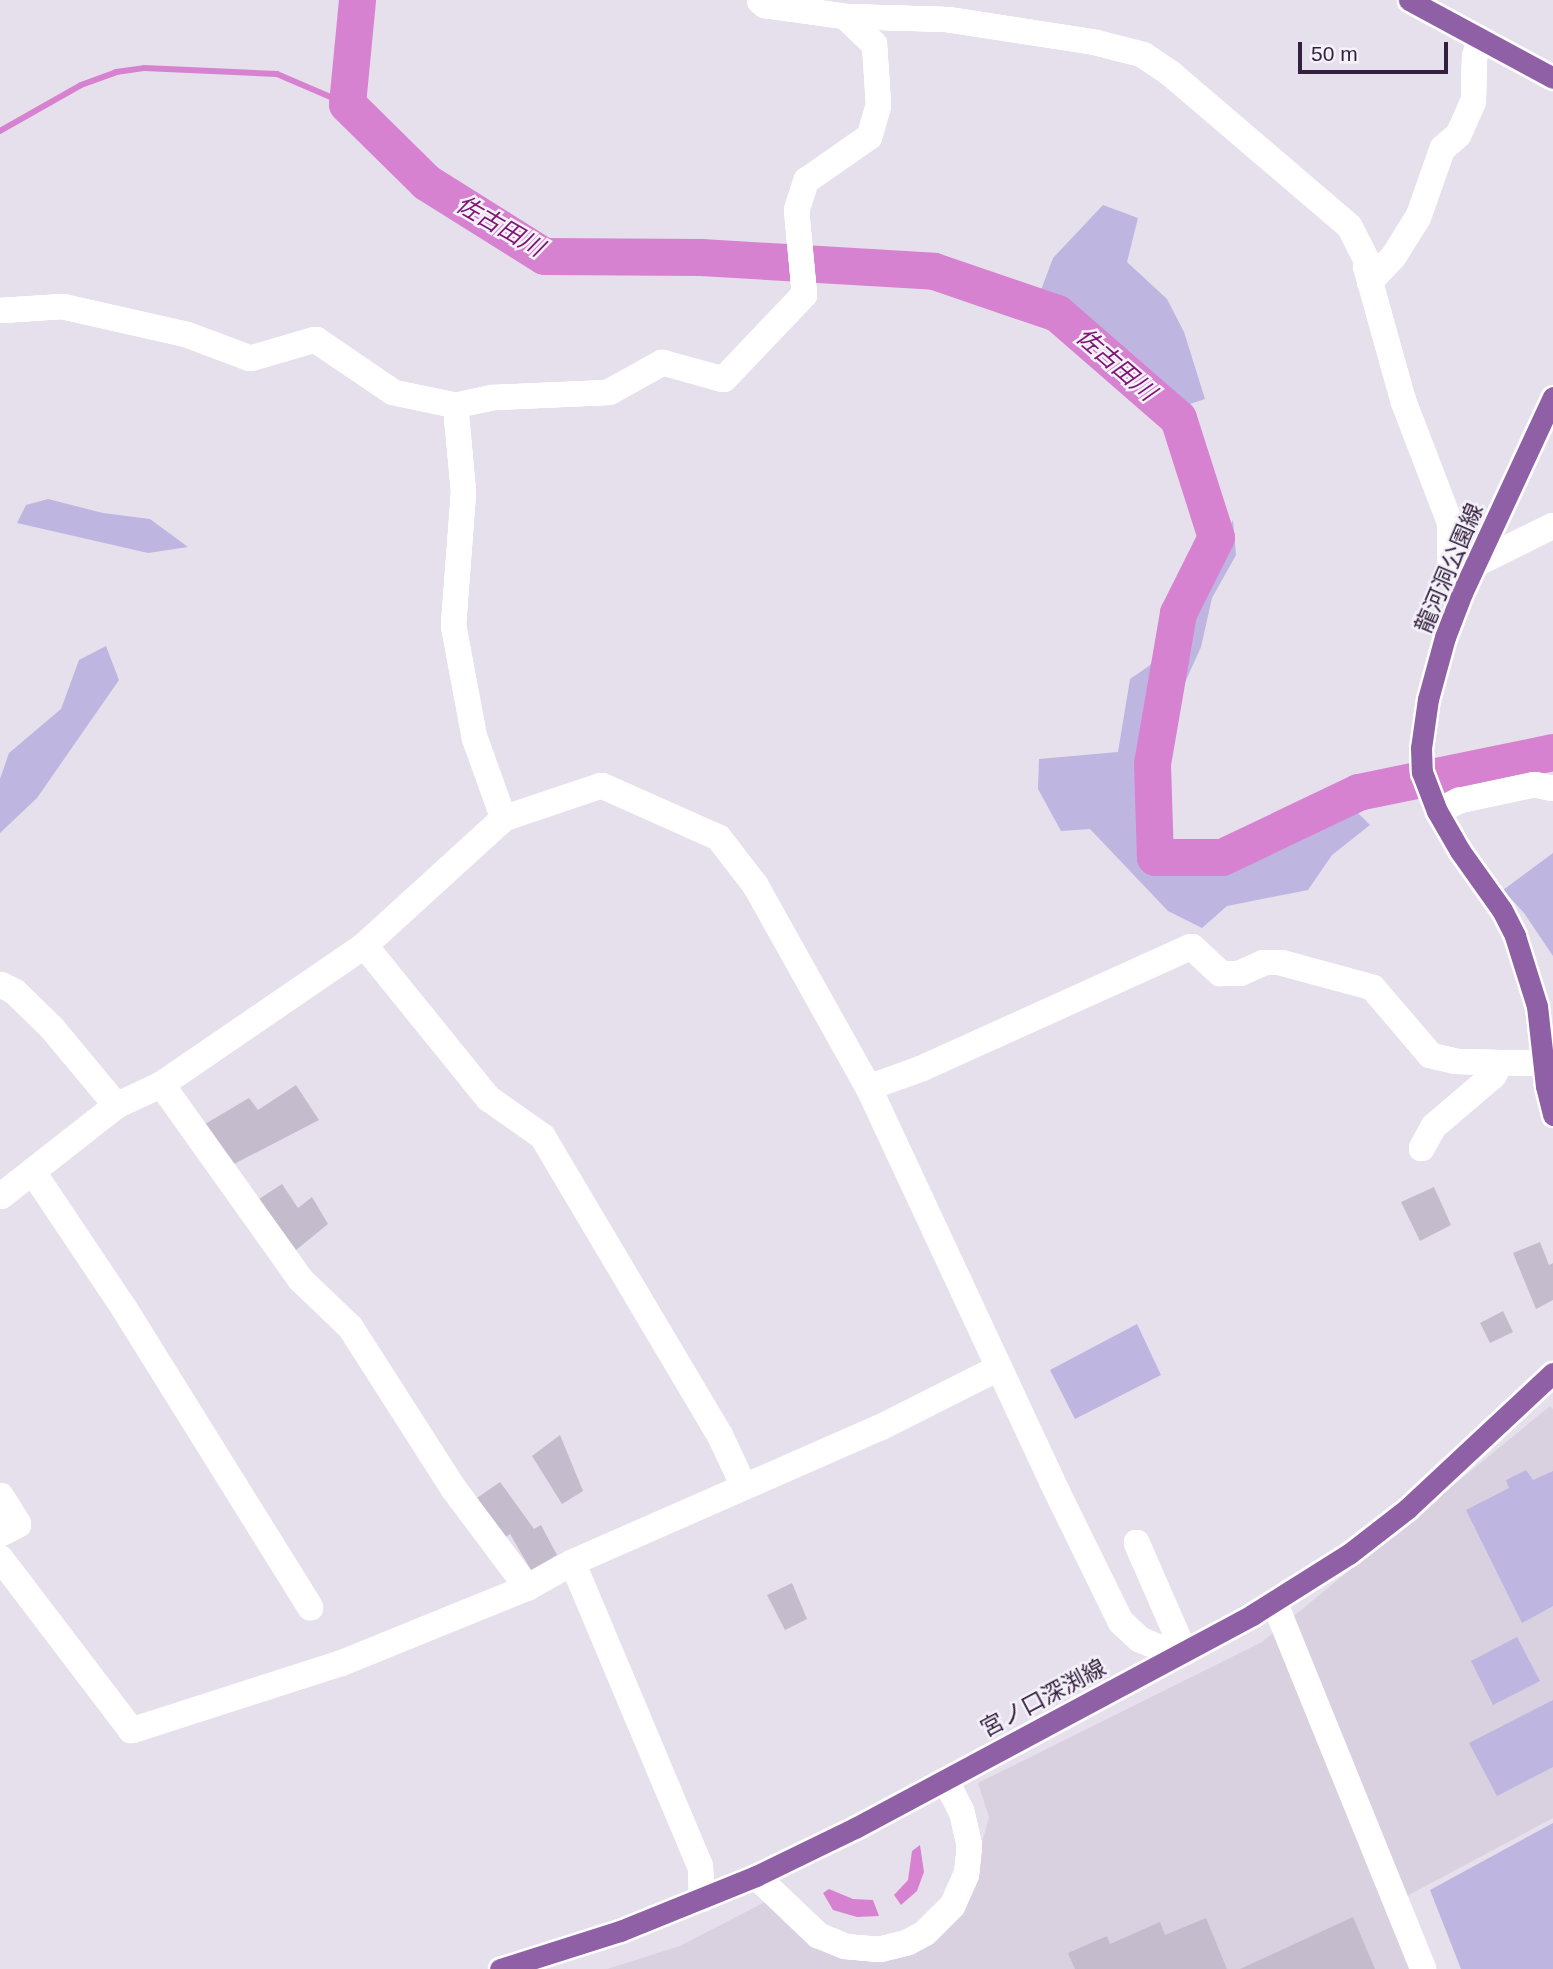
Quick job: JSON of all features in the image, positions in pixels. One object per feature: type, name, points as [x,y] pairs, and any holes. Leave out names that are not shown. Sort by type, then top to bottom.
[{"type":"main road","points":[[1409,0],[1553,78]]},
{"type":"main road","name":"龍河洞公園線","points":[[1553,397],[1480,561],[1462,593],[1428,699],[1421,748],[1422,772],[1433,803],[1460,851],[1502,910],[1515,936],[1537,1006],[1543,1063],[1553,1115]]},
{"type":"main road","name":"宮ノ口深渕線","points":[[500,1969],[620,1931],[756,1876],[945,1780],[1274,1602],[1349,1554],[1408,1508],[1553,1373]]},
{"type":"street","points":[[759,0],[765,5],[845,16],[947,19],[1096,42],[1142,54],[1170,73],[1349,226],[1366,260],[1369,281],[1403,401],[1449,521],[1450,572],[1462,593]]},
{"type":"street","points":[[0,310],[62,306],[186,334],[250,358],[315,339],[393,392],[455,405],[493,397],[608,392],[662,362],[723,379],[804,294],[796,210],[806,180],[869,136],[878,104],[874,44],[845,16]]},
{"type":"street","points":[[1369,281],[1394,256],[1419,216],[1442,148],[1458,134],[1473,100],[1474,57],[1479,39]]},
{"type":"street","points":[[455,405],[463,492],[453,625],[474,737],[503,818]]},
{"type":"street","points":[[1480,561],[1553,524]]},
{"type":"street","points":[[1433,803],[1534,784],[1553,788]]},
{"type":"street","points":[[0,1196],[116,1105],[161,1084],[364,945],[503,818],[601,785],[718,837],[755,885],[869,1087],[1120,1621],[1139,1639],[1168,1651],[1184,1652],[1136,1542]]},
{"type":"street","points":[[364,945],[488,1098],[542,1136],[720,1436],[743,1485]]},
{"type":"street","points":[[869,1087],[921,1068],[1191,946],[1220,973],[1239,973],[1264,962],[1280,962],[1372,987],[1430,1055],[1455,1061],[1543,1063]]},
{"type":"street","points":[[0,985],[14,991],[51,1027],[116,1105]]},
{"type":"street","points":[[1421,1148],[1433,1126],[1493,1075],[1499,1064]]},
{"type":"street","points":[[161,1084],[300,1279],[350,1326],[453,1488],[527,1587]]},
{"type":"street","points":[[32,1171],[125,1310],[310,1607]]},
{"type":"street","points":[[0,1558],[131,1730],[340,1662],[527,1587],[572,1562],[880,1426],[999,1367]]},
{"type":"street","points":[[0,1495],[18,1524],[0,1532]]},
{"type":"street","points":[[572,1562],[700,1866],[701,1899]]},
{"type":"street","points":[[1274,1602],[1423,1969]]},
{"type":"street","points":[[756,1876],[818,1935],[845,1946],[879,1949],[907,1942],[924,1933],[952,1905],[966,1874],[969,1845],[961,1811],[945,1780]]},
{"type":"shaded area","points":[[1103,205],[1138,218],[1127,262],[1167,299],[1184,332],[1205,399],[1184,406],[1146,388],[1105,341],[1041,290],[1053,258]]},
{"type":"shaded area","points":[[48,499],[103,513],[150,519],[188,547],[148,553],[17,523],[26,505]]},
{"type":"shaded area","points":[[1233,520],[1236,555],[1212,598],[1201,647],[1164,729],[1155,783],[1154,827],[1169,858],[1205,859],[1258,848],[1309,826],[1332,807],[1355,810],[1370,825],[1332,855],[1308,890],[1227,906],[1202,928],[1168,911],[1090,829],[1061,831],[1038,789],[1039,759],[1118,752],[1130,679],[1149,666],[1172,641]]},
{"type":"shaded area","points":[[106,646],[119,680],[37,798],[0,833],[0,779],[9,753],[61,709],[79,660]]},
{"type":"shaded area","points":[[1553,853],[1553,956],[1524,913],[1503,890]]},
{"type":"shaded area","points":[[1137,1324],[1161,1375],[1075,1419],[1050,1370]]},
{"type":"shaded area","points":[[1550,1406],[1553,1409],[1553,1818],[1407,1896],[1436,1969],[607,1969],[680,1946],[769,1900],[830,1950],[891,1959],[964,1910],[989,1817],[978,1783],[1262,1642]]},
{"type":"shaded area","points":[[1526,1470],[1533,1480],[1553,1471],[1553,1606],[1522,1623],[1466,1510],[1509,1488],[1506,1480]]},
{"type":"shaded area","points":[[1517,1637],[1540,1681],[1493,1705],[1471,1661]]},
{"type":"shaded area","points":[[1553,1700],[1553,1767],[1497,1796],[1469,1743]]},
{"type":"shaded area","points":[[1553,1823],[1553,1969],[1461,1969],[1430,1890]]},
{"type":"shaded area","points":[[920,1845],[924,1872],[917,1891],[901,1905],[894,1895],[908,1880],[912,1851]]},
{"type":"shaded area","points":[[829,1889],[853,1899],[873,1900],[879,1916],[857,1917],[833,1910],[823,1893]]},
{"type":"building","points":[[296,1085],[319,1120],[234,1164],[205,1124],[249,1098],[258,1110]]},
{"type":"building","points":[[282,1184],[298,1208],[312,1197],[328,1224],[296,1250],[259,1199]]},
{"type":"building","points":[[1434,1187],[1451,1225],[1420,1241],[1401,1202]]},
{"type":"building","points":[[1540,1242],[1549,1265],[1553,1263],[1553,1300],[1536,1309],[1513,1253]]},
{"type":"building","points":[[1503,1311],[1513,1332],[1490,1343],[1480,1323]]},
{"type":"building","points":[[560,1435],[583,1491],[562,1504],[532,1456]]},
{"type":"building","points":[[500,1482],[534,1529],[541,1525],[557,1555],[531,1570],[510,1534],[506,1537],[477,1498]]},
{"type":"building","points":[[792,1583],[807,1619],[785,1630],[767,1595]]},
{"type":"building","points":[[1353,1917],[1375,1969],[1240,1969]]},
{"type":"building","points":[[1206,1918],[1227,1969],[1075,1969],[1068,1953],[1107,1936],[1110,1944],[1160,1922],[1165,1935]]},
{"type":"waterway","name":"佐古田川","points":[[357,0],[347,104],[426,182],[544,256],[701,257],[934,271],[1057,313],[1178,418],[1216,537],[1178,613],[1152,764],[1155,857],[1222,857],[1358,792],[1553,752]]},
{"type":"waterway","points":[[0,131],[81,85],[116,72],[144,68],[277,74],[347,104]]}]
